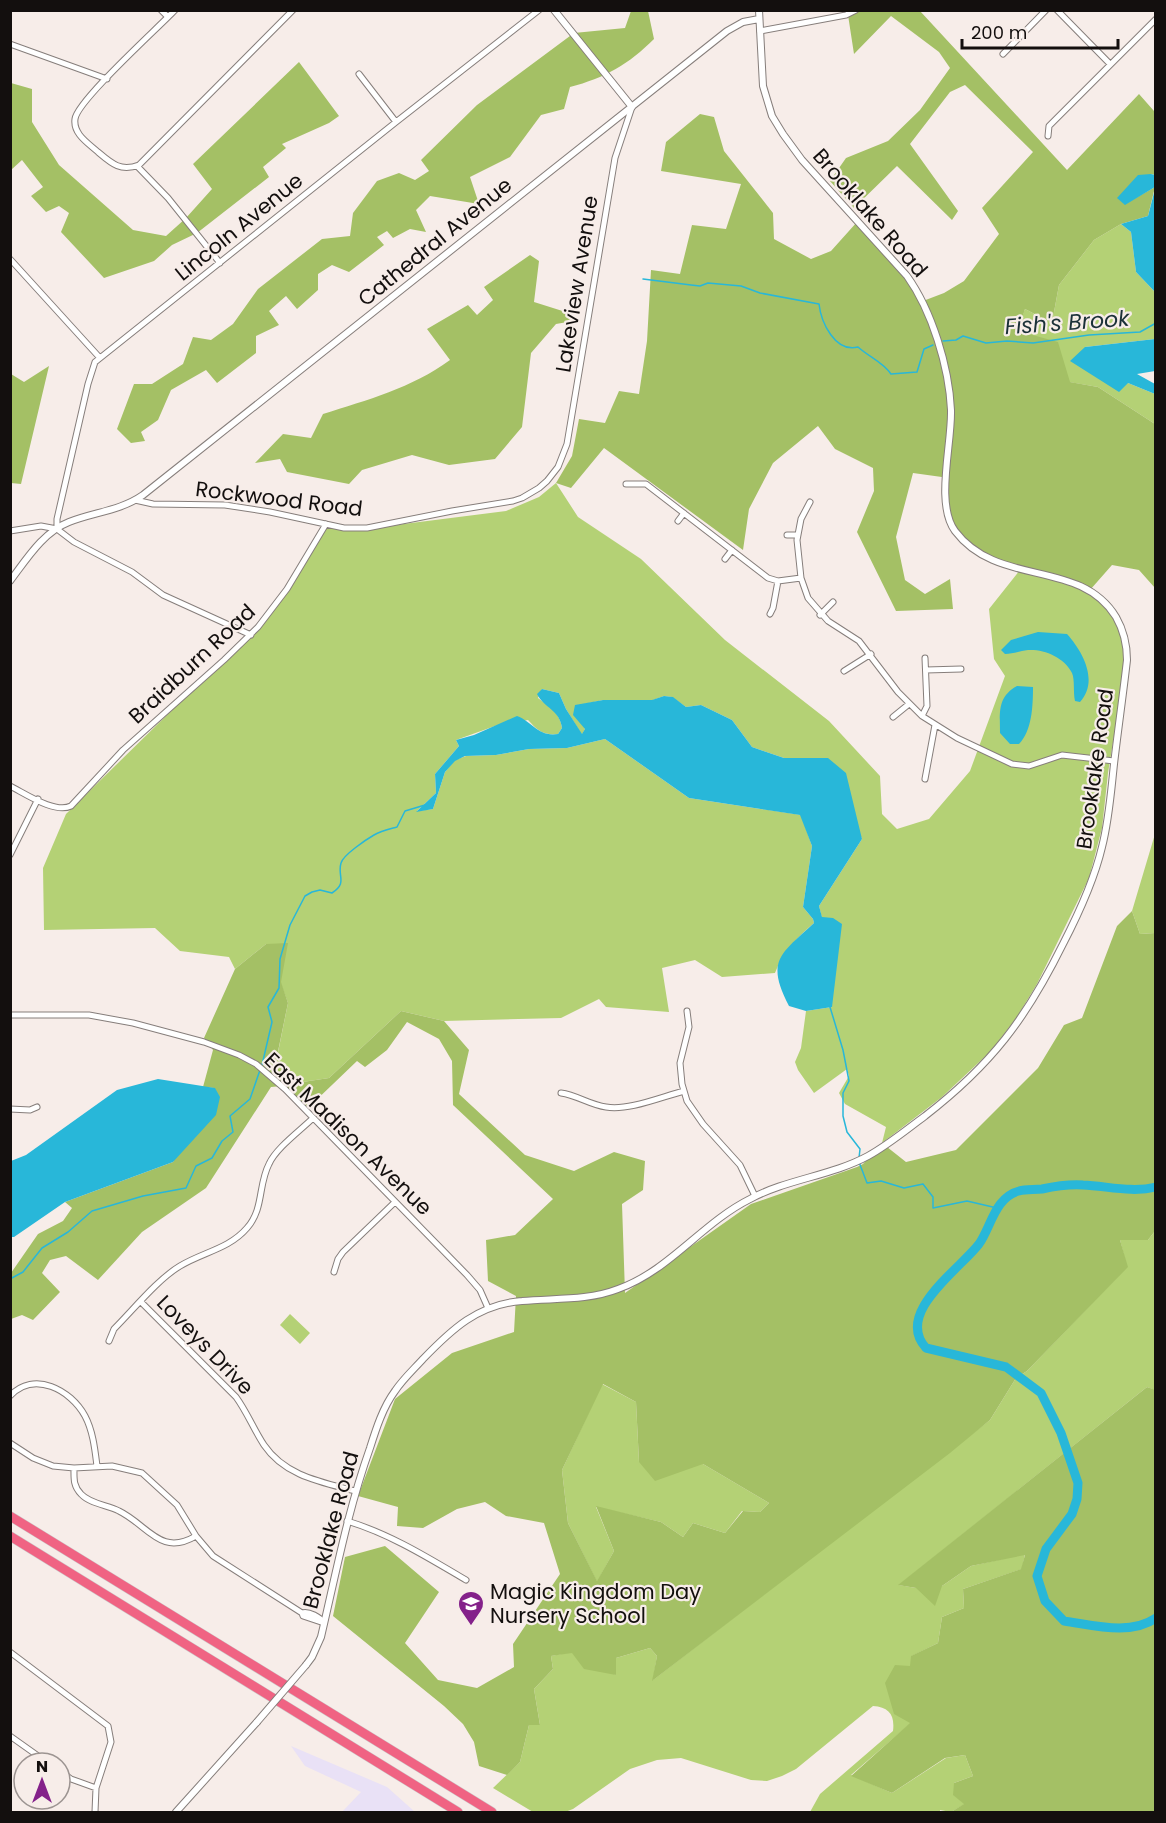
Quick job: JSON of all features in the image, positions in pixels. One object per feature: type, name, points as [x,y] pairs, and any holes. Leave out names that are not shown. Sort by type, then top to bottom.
[{"type":"highway","points":[[10,1516],[492,1812]]},
{"type":"highway","points":[[10,1536],[458,1812]]},
{"type":"street","points":[[161,10],[168,17]]},
{"type":"street","points":[[175,10],[79,108],[75,118],[76,129],[81,137],[114,165],[125,168],[136,166],[292,10]]},
{"type":"street","name":"Lincoln Avenue","points":[[57,529],[57,519],[92,366],[539,10]]},
{"type":"street","points":[[554,10],[632,107]]},
{"type":"street","name":"Brooklake Road","points":[[176,1812],[306,1665],[317,1647],[355,1491],[381,1419],[394,1391],[452,1330],[470,1316],[488,1308],[516,1301],[583,1298],[620,1289],[646,1275],[718,1218],[755,1196],[855,1162],[905,1131],[954,1093],[989,1059],[1021,1019],[1054,962],[1093,877],[1108,819],[1127,660],[1125,638],[1120,625],[1109,607],[1087,589],[1068,581],[987,559],[969,547],[953,528],[945,504],[950,435],[949,389],[943,360],[927,314],[907,276],[802,160],[772,117],[765,96],[759,10]]},
{"type":"street","points":[[760,31],[846,15],[856,10]]},
{"type":"street","points":[[1003,54],[1046,10]]},
{"type":"street","points":[[1057,10],[1110,64]]},
{"type":"street","name":"Cathedral Avenue","points":[[135,500],[732,27],[742,22],[759,19]]},
{"type":"street","points":[[1048,136],[1049,126],[1155,19]]},
{"type":"street","points":[[10,44],[106,79]]},
{"type":"street","points":[[359,74],[396,122]]},
{"type":"street","name":"Lakeview Avenue","points":[[558,466],[567,444],[615,158],[632,107]]},
{"type":"street","points":[[136,166],[168,198],[220,263]]},
{"type":"street","points":[[10,259],[100,358]]},
{"type":"street","name":"Rockwood Road","points":[[10,581],[44,540],[57,529],[69,522],[121,507],[135,500],[153,504],[225,505],[344,528],[367,528],[513,501],[539,488],[558,466]]},
{"type":"street","points":[[626,484],[646,484],[768,578],[778,581],[801,578]]},
{"type":"street","points":[[810,502],[801,519],[797,535],[801,578],[808,598],[820,615],[853,635],[871,654],[909,704],[922,716],[976,748],[1012,764],[1029,765],[1062,755],[1114,761]]},
{"type":"street","points":[[678,521],[684,513]]},
{"type":"street","name":"Braidburn Road","points":[[38,800],[56,808],[69,807],[111,762],[250,635],[279,602],[326,524]]},
{"type":"street","points":[[10,531],[41,526],[57,529],[74,542],[132,572],[163,595],[250,635]]},
{"type":"street","points":[[787,535],[797,535]]},
{"type":"street","points":[[725,559],[732,550]]},
{"type":"street","points":[[770,614],[778,581]]},
{"type":"street","points":[[820,615],[832,602]]},
{"type":"street","points":[[843,671],[871,654]]},
{"type":"street","points":[[922,716],[927,706],[925,658]]},
{"type":"street","points":[[926,670],[961,669]]},
{"type":"street","points":[[893,717],[909,704]]},
{"type":"street","points":[[925,778],[935,725]]},
{"type":"street","points":[[10,786],[38,800],[10,855]]},
{"type":"street","points":[[687,1011],[689,1027],[680,1063],[684,1091],[692,1110],[702,1124],[740,1165],[755,1196]]},
{"type":"street","name":"East Madison Avenue","points":[[10,1015],[68,1014],[112,1018],[226,1049],[256,1064],[314,1118],[476,1284],[488,1308]]},
{"type":"street","points":[[561,1093],[573,1095],[592,1104],[612,1108],[625,1107],[684,1091]]},
{"type":"street","points":[[10,1109],[30,1110],[37,1107]]},
{"type":"street","points":[[110,1341],[114,1329],[179,1266],[222,1248],[248,1227],[260,1203],[270,1162],[314,1118]]},
{"type":"street","points":[[334,1272],[343,1252],[395,1202]]},
{"type":"street","name":"Loveys Drive","points":[[141,1302],[236,1397],[263,1444],[277,1460],[303,1476],[355,1491]]},
{"type":"street","points":[[10,1396],[26,1385],[39,1383],[53,1387],[72,1400],[88,1422],[97,1466]]},
{"type":"street","points":[[10,1443],[44,1463],[63,1468],[123,1467],[142,1473],[177,1504],[205,1548],[222,1563],[302,1613],[305,1612],[321,1619],[324,1623]]},
{"type":"street","points":[[74,1468],[75,1484],[84,1497],[122,1512],[165,1542],[178,1544],[196,1536]]},
{"type":"street","points":[[347,1521],[374,1529],[426,1556],[465,1580]]},
{"type":"street","points":[[10,1652],[108,1726],[111,1742],[96,1788],[94,1812]]},
{"type":"street","points":[[10,1736],[31,1751]]},
{"type":"street","points":[[72,1778],[96,1788]]},
{"type":"shaded area","points":[[291,1746],[387,1787],[415,1812],[342,1812],[361,1792],[305,1766]]},
{"type":"green space","points":[[631,11],[648,11],[654,39],[616,69],[570,87],[564,109],[541,115],[510,157],[470,177],[479,204],[430,196],[416,210],[426,232],[410,229],[393,238],[387,231],[377,237],[384,245],[349,272],[332,265],[318,274],[318,290],[297,309],[286,296],[269,311],[279,325],[256,336],[256,353],[217,383],[206,370],[171,390],[158,420],[141,432],[145,441],[131,443],[117,429],[134,384],[152,384],[183,364],[193,337],[211,340],[233,324],[258,289],[322,239],[350,236],[353,213],[377,181],[399,173],[415,180],[429,171],[421,160],[477,105],[574,33],[625,28]]},
{"type":"green space","points":[[844,11],[920,11],[1067,170],[1139,94],[1154,111],[1155,109],[1155,175],[1151,174],[1125,204],[1155,187],[1148,216],[1121,224],[1094,240],[1059,285],[1052,323],[1025,309],[1018,331],[1058,342],[1070,382],[1098,387],[1155,424],[1155,588],[1139,570],[1112,565],[1090,590],[1020,570],[980,555],[956,531],[947,514],[949,478],[913,473],[896,537],[905,580],[925,594],[950,579],[953,609],[896,611],[857,532],[874,491],[873,468],[835,449],[818,426],[773,463],[749,509],[743,550],[604,448],[571,488],[556,483],[572,456],[579,419],[605,423],[619,391],[639,394],[647,341],[651,270],[680,274],[692,225],[726,229],[741,184],[661,171],[666,142],[700,114],[714,117],[724,151],[773,213],[774,239],[811,259],[831,251],[857,222],[907,276],[923,301],[944,293],[964,281],[999,234],[982,208],[1033,152],[965,85],[950,92],[910,144],[958,211],[952,220],[897,166],[854,208],[830,181],[846,158],[888,141],[920,110],[950,68],[939,52],[891,16],[854,54],[848,15]]},
{"type":"green space","points":[[299,62],[339,116],[329,123],[282,144],[286,148],[263,167],[269,177],[197,233],[172,245],[154,261],[104,278],[61,232],[69,213],[59,206],[46,212],[31,196],[43,187],[22,160],[11,170],[11,83],[32,89],[32,122],[59,165],[133,230],[166,236],[212,189],[193,164]]},
{"type":"green space","points":[[1121,224],[1131,232],[1136,272],[1155,292],[1155,339],[1085,347],[1128,383],[1155,394],[1155,424],[1098,387],[1069,382],[1017,331],[1025,309],[1052,323],[1059,285],[1094,240]]},
{"type":"green space","points":[[530,255],[539,261],[534,302],[572,314],[573,321],[556,324],[531,353],[522,427],[495,459],[449,465],[412,455],[362,470],[349,484],[287,472],[280,459],[255,463],[283,434],[311,438],[323,414],[405,386],[450,360],[427,329],[468,305],[477,315],[493,300],[484,287]]},
{"type":"green space","points":[[49,366],[21,484],[11,483],[11,374],[24,382]]},
{"type":"green space","points":[[556,483],[578,517],[641,559],[725,640],[829,721],[880,776],[882,814],[897,829],[929,819],[970,771],[1005,676],[994,659],[989,609],[1020,570],[1090,590],[1119,622],[1127,656],[1108,773],[1102,828],[1089,878],[1037,984],[1017,1017],[991,1051],[942,1097],[882,1143],[886,1127],[845,1104],[839,1093],[849,1076],[847,1069],[814,1093],[795,1062],[801,1048],[806,1011],[832,1007],[819,906],[862,839],[828,759],[784,758],[752,747],[732,720],[701,705],[686,707],[672,697],[664,696],[653,700],[603,700],[575,706],[585,729],[582,735],[559,693],[542,689],[538,698],[559,718],[562,728],[558,734],[541,732],[528,720],[495,726],[456,740],[459,746],[435,774],[436,793],[417,811],[433,809],[445,772],[455,760],[466,756],[496,755],[529,749],[567,748],[605,739],[689,798],[801,815],[812,846],[803,907],[814,923],[786,951],[775,973],[722,977],[695,960],[662,968],[669,1012],[606,1007],[599,999],[561,1018],[444,1021],[401,1011],[329,1078],[296,1083],[275,1067],[288,1003],[266,944],[235,969],[229,957],[180,951],[155,928],[44,930],[43,868],[66,814],[267,617],[326,524],[372,528],[506,511],[539,497]]},
{"type":"green space","points":[[1155,834],[1155,933],[1140,934],[1132,911]]},
{"type":"green space","points":[[1132,911],[1140,934],[1155,933],[1155,1231],[1148,1240],[1120,1240],[1128,1267],[1027,1371],[1016,1378],[990,1420],[652,1681],[657,1656],[650,1648],[616,1658],[616,1675],[584,1669],[572,1653],[551,1656],[553,1669],[534,1689],[540,1725],[529,1725],[520,1762],[507,1775],[479,1766],[474,1742],[463,1724],[333,1616],[345,1557],[385,1546],[439,1592],[405,1643],[438,1680],[477,1688],[514,1667],[513,1644],[560,1574],[544,1523],[506,1516],[485,1502],[457,1509],[423,1528],[397,1526],[398,1507],[358,1496],[395,1399],[452,1353],[514,1332],[516,1296],[488,1281],[486,1240],[515,1235],[553,1199],[453,1105],[452,1061],[439,1039],[407,1022],[387,1050],[365,1067],[357,1061],[308,1108],[282,1086],[271,1087],[206,1188],[142,1232],[98,1280],[66,1256],[50,1260],[42,1273],[60,1292],[33,1320],[22,1315],[11,1319],[11,1273],[38,1234],[63,1221],[72,1208],[65,1202],[173,1162],[214,1088],[203,1087],[213,1050],[204,1038],[235,969],[266,944],[288,943],[281,982],[288,1003],[275,1066],[296,1083],[329,1078],[401,1011],[444,1021],[469,1050],[459,1094],[525,1155],[574,1171],[614,1152],[645,1161],[643,1190],[622,1204],[625,1293],[751,1204],[857,1167],[863,1164],[882,1143],[906,1162],[956,1150],[1038,1068],[1064,1025],[1082,1018],[1117,926]],"holes":[[[603,1384],[636,1402],[639,1462],[655,1481],[703,1464],[769,1503],[760,1512],[743,1511],[725,1533],[693,1523],[683,1537],[661,1522],[596,1506],[614,1551],[597,1581],[568,1523],[562,1470]]]},
{"type":"green space","points":[[1155,1231],[1155,1390],[1147,1387],[899,1585],[916,1588],[942,1586],[971,1566],[1025,1554],[1022,1569],[963,1589],[964,1608],[942,1617],[938,1643],[912,1656],[911,1723],[851,1775],[892,1793],[946,1758],[965,1755],[973,1776],[954,1783],[954,1795],[965,1804],[951,1812],[940,1810],[940,1812],[810,1812],[820,1794],[893,1731],[893,1720],[890,1713],[883,1708],[873,1706],[796,1769],[767,1781],[751,1780],[681,1758],[657,1760],[630,1769],[573,1809],[565,1812],[533,1812],[493,1788],[520,1762],[529,1725],[540,1725],[534,1689],[553,1669],[551,1656],[572,1652],[616,1675],[616,1658],[650,1648],[657,1656],[653,1680],[990,1420],[1016,1378],[1027,1371],[1127,1267],[1120,1240],[1148,1240]]},
{"type":"green space","points":[[290,1314],[310,1333],[300,1344],[280,1325]]},
{"type":"green space","points":[[602,1384],[636,1402],[639,1462],[703,1464],[769,1503],[760,1512],[742,1511],[725,1533],[693,1523],[683,1537],[661,1522],[596,1507],[614,1551],[597,1582],[568,1523],[562,1470]]},
{"type":"green space","points":[[1147,1387],[1156,1390],[1155,1812],[951,1812],[964,1804],[953,1795],[954,1783],[973,1776],[965,1755],[945,1758],[892,1793],[851,1776],[910,1723],[894,1714],[885,1683],[895,1665],[910,1666],[911,1656],[938,1643],[942,1617],[964,1608],[963,1589],[1021,1569],[1025,1555],[971,1566],[942,1586],[935,1606],[916,1588],[898,1585]]},
{"type":"water","points":[[1138,175],[1155,175],[1155,187],[1125,205],[1117,198]]},
{"type":"water","points":[[1155,189],[1155,292],[1136,272],[1131,232],[1121,224],[1148,216]]},
{"type":"water","points":[[1155,339],[1155,371],[1137,374],[1155,384],[1155,394],[1128,383],[1119,392],[1070,361],[1085,347]]},
{"type":"water","points":[[1038,632],[1067,634],[1078,649],[1087,667],[1088,676],[1086,694],[1080,702],[1075,701],[1072,673],[1059,658],[1040,651],[1028,650],[1005,654],[1001,650],[1011,640]]},
{"type":"water","points":[[1017,686],[1033,687],[1032,710],[1023,739],[1019,744],[1010,744],[1000,733],[1000,712],[1006,695]]},
{"type":"water","points":[[542,689],[559,693],[582,734],[585,729],[573,715],[575,705],[603,700],[652,700],[664,696],[673,697],[686,707],[701,705],[732,720],[752,747],[784,758],[828,758],[846,773],[862,839],[819,906],[822,917],[833,918],[842,924],[832,1007],[806,1011],[789,1006],[778,978],[780,959],[785,951],[814,923],[803,907],[812,846],[800,815],[689,798],[605,739],[567,748],[529,749],[496,755],[465,756],[455,761],[445,772],[433,809],[416,812],[436,793],[435,774],[459,746],[456,740],[474,735],[517,716],[540,731],[558,734],[562,728],[561,722],[537,694]]},
{"type":"water","points":[[158,1079],[215,1088],[220,1097],[216,1115],[173,1162],[65,1202],[11,1237],[11,1161],[26,1155],[117,1090]]},
{"type":"waterway","name":"Fish's Brook","points":[[643,279],[700,286],[708,283],[741,286],[760,293],[819,304],[826,327],[836,341],[850,348],[858,347],[891,374],[917,372],[924,349],[933,345]]},
{"type":"waterway","name":"Fish's Brook","points":[[943,341],[956,340],[963,336],[986,343],[1007,341],[1033,343],[1089,335],[1140,332],[1156,323]]},
{"type":"waterway","points":[[262,1065],[272,1022],[268,1007],[279,988],[280,959],[290,925],[305,896],[320,890],[332,893],[340,886],[340,868],[346,856],[374,835],[397,827],[405,811],[425,805]]},
{"type":"waterway","points":[[830,1007],[843,1050],[849,1081],[843,1093],[843,1116],[847,1132],[860,1149],[859,1158]]},
{"type":"waterway","points":[[10,1279],[23,1272],[42,1248],[68,1232],[92,1211],[143,1196],[186,1188],[196,1166],[212,1158],[222,1141],[233,1132],[230,1116],[250,1099],[260,1070]]},
{"type":"waterway","points":[[859,1162],[867,1183],[881,1181],[904,1188],[923,1184],[933,1197],[933,1208],[967,1201],[997,1208]]},
{"type":"waterway","points":[[1156,1187],[1129,1189],[1067,1185],[1022,1190],[1011,1194],[999,1206],[979,1244],[933,1292],[918,1320],[918,1335],[926,1348],[1006,1367],[1041,1393],[1061,1433],[1078,1483],[1077,1499],[1072,1514],[1046,1549],[1037,1576],[1045,1601],[1064,1621],[1087,1625],[1111,1628],[1135,1627],[1156,1618]]},
{"type":"place","name":"Magic Kingdom Day Nursery School","points":[[471,1627]]}]
